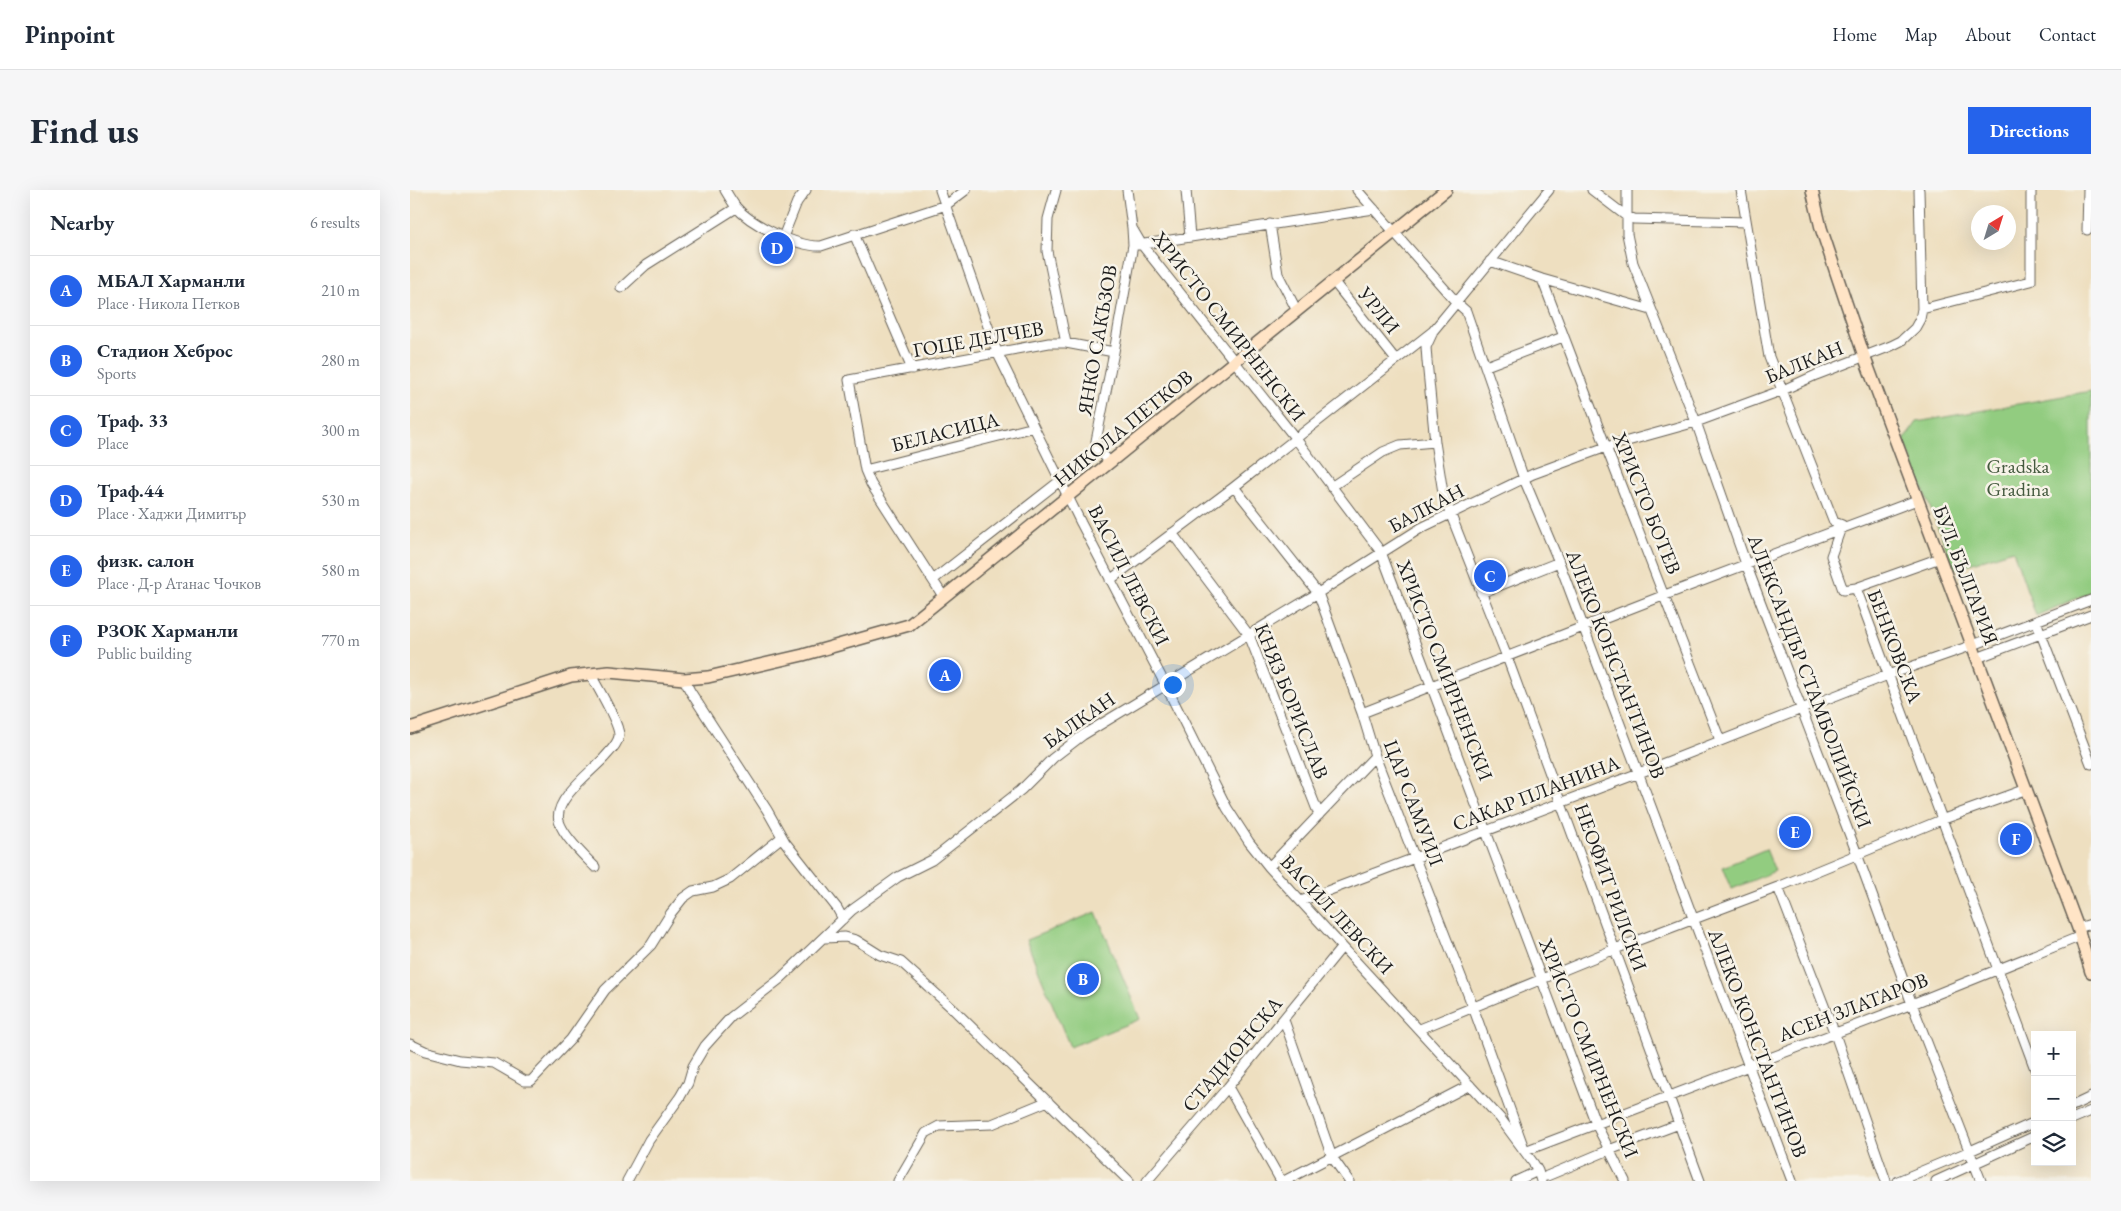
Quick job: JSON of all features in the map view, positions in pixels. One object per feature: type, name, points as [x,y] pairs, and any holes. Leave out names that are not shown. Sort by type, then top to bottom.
[{"type":"street","points":[[725,190],[736,208],[761,225],[783,237],[810,246],[821,246],[946,206],[966,190]]},
{"type":"street","points":[[783,237],[797,202],[806,190]]},
{"type":"street","name":"ВАСИЛ ЛЕВСКИ","points":[[940,190],[997,352],[1110,580],[1227,808],[1249,842],[1269,867],[1500,1118],[1538,1171]]},
{"type":"street","points":[[1056,190],[1049,213],[1046,238],[1066,343]]},
{"type":"street","name":"ЯНКО САКЪЗОВ","points":[[1098,448],[1096,441],[1133,245],[1127,190]]},
{"type":"street","points":[[1186,190],[1190,237]]},
{"type":"street","name":"АЛЕКО КОНСТАНТИНОВ","points":[[1357,190],[1457,303],[1466,310],[1524,479],[1559,562],[1792,1181]]},
{"type":"street","name":"НИКОЛА ПЕТКОВ","points":[[410,728],[562,679],[590,673],[609,672],[684,678],[708,677],[803,655],[909,625],[1446,190]]},
{"type":"street","points":[[1110,580],[1234,487],[1433,331],[1549,190]]},
{"type":"street","points":[[1592,190],[1626,216],[1634,219],[1746,222]]},
{"type":"street","name":"АЛЕКСАНДЪР СТАМБОЛИЙСКИ","points":[[1627,190],[1626,216],[1629,248],[1651,310],[1696,422],[1800,710],[1858,854],[1912,1004],[1981,1181]]},
{"type":"street","points":[[1741,190],[1769,357],[1834,522],[1842,525],[1842,528]]},
{"type":"street","name":"БУЛ. БЪЛГАРИЯ","points":[[1812,190],[1821,228],[1864,356],[2080,932],[2091,972]]},
{"type":"street","points":[[1919,190],[1922,309],[2030,281],[2031,190]]},
{"type":"street","points":[[2087,230],[2088,190]]},
{"type":"street","points":[[621,288],[646,265],[736,208]]},
{"type":"street","points":[[1133,245],[1374,209]]},
{"type":"street","points":[[1270,224],[1278,274],[1297,311]]},
{"type":"street","name":"ХРИСТО СМИРНЕНСКИ","points":[[1132,228],[1142,245],[1296,439],[1381,552],[1596,1124],[1624,1181]]},
{"type":"street","points":[[854,234],[912,369]]},
{"type":"street","points":[[1490,261],[1542,279],[1651,310]]},
{"type":"street","name":"ХРИСТО БОТЕВ","points":[[1542,279],[1720,740]]},
{"type":"street","name":"УРЛИ","points":[[1334,282],[1396,360]]},
{"type":"street","name":"БАЛКАН","points":[[627,1181],[649,1140],[684,1090],[693,1066],[701,1052],[718,1030],[746,1004],[780,980],[852,910],[898,877],[932,860],[1022,790],[1053,758],[1083,735],[1318,594],[1381,552],[1448,514],[1533,474],[1606,447],[1696,422],[1783,390],[1891,346],[1909,335],[1920,319],[1922,309]]},
{"type":"street","name":"НЕОФИТ РИЛСКИ","points":[[1433,331],[1426,347],[1435,442],[1443,495],[1448,514],[1507,657],[1700,1181]]},
{"type":"street","points":[[1486,366],[1563,337]]},
{"type":"street","name":"ГОЦЕ ДЕЛЧЕВ","points":[[865,470],[849,380],[1022,347],[1066,343],[1114,352]]},
{"type":"street","name":"БЕЛАСИЦА","points":[[865,470],[1034,427]]},
{"type":"street","points":[[1331,487],[1383,452],[1400,445],[1435,442]]},
{"type":"street","points":[[933,580],[1061,480],[1098,448],[1110,463]]},
{"type":"street","points":[[865,470],[878,498],[944,596]]},
{"type":"street","name":"ЦАР САМУИЛ","points":[[1234,487],[1318,594],[1362,713],[1375,756],[1473,1007],[1525,1151]]},
{"type":"street","points":[[1362,713],[1432,688],[1582,627],[1917,500]]},
{"type":"street","name":"БЕНКОВСКА","points":[[1842,528],[1830,556],[1843,590],[1856,588],[2031,1058]]},
{"type":"street","name":"КНЯЗ БОРИСЛАВ","points":[[1172,533],[1250,635],[1319,815]]},
{"type":"street","points":[[1856,588],[1940,558]]},
{"type":"street","points":[[1481,593],[1559,562]]},
{"type":"street","name":"САКАР ПЛАНИНА","points":[[1301,901],[1639,773],[1888,675],[2091,600]]},
{"type":"street","points":[[1977,658],[2091,615]]},
{"type":"street","points":[[2036,621],[2091,764]]},
{"type":"street","points":[[590,673],[611,713],[619,731],[619,738],[602,760],[567,796],[559,810],[559,821],[565,833],[594,867]]},
{"type":"street","points":[[684,678],[690,691],[767,810],[782,837],[837,908],[843,919]]},
{"type":"street","points":[[1269,867],[1375,756]]},
{"type":"street","points":[[1420,1029],[1615,949],[1778,887],[1941,820],[2027,789]]},
{"type":"street","points":[[410,1044],[425,1051],[460,1060],[494,1062],[525,1080],[531,1080],[571,1039],[605,990],[651,946],[671,913],[683,898],[694,891],[713,887],[730,879],[782,837]]},
{"type":"street","points":[[1778,887],[1835,1034],[1886,1181]]},
{"type":"street","name":"АСЕН ЗЛАТАРОВ","points":[[1525,1151],[1912,1004],[1998,969],[2080,932],[2091,924]]},
{"type":"street","points":[[824,938],[845,937],[856,940],[880,955],[901,962],[953,1009],[1129,1181]]},
{"type":"street","name":"СТАДИОНСКА","points":[[1147,1181],[1284,1020],[1342,947]]},
{"type":"street","points":[[1284,1020],[1332,1157],[1349,1181]]},
{"type":"street","points":[[1228,1087],[1282,1181],[1470,1085]]},
{"type":"street","points":[[2076,1104],[2091,1097]]},
{"type":"street","points":[[898,1181],[926,1133],[931,1129],[939,1126],[992,1124],[1048,1102]]},
{"type":"street","points":[[2076,1117],[2091,1111]]},
{"type":"street","points":[[1516,1181],[1538,1171],[1546,1179],[1609,1150],[1679,1124]]},
{"type":"street","points":[[1898,1181],[1970,1152],[2031,1124]]},
{"type":"street","points":[[1936,1181],[2031,1138]]},
{"type":"green space","name":"Gradska Gradina","points":[[2091,391],[2091,592],[2036,616],[2013,550],[1954,569],[1904,440],[1917,422]]},
{"type":"green space","points":[[1766,849],[1775,871],[1732,889],[1723,867]]},
{"type":"green space","points":[[1096,912],[1140,1019],[1070,1047],[1026,940]]},
{"type":"place","name":"Траф.44","points":[[777,248]]},
{"type":"place","name":"Траф. 33","points":[[1490,576]]},
{"type":"place","name":"МБАЛ Харманли","points":[[945,675]]},
{"type":"place","name":"физк. салон","points":[[1795,832]]},
{"type":"place","name":"РЗОК Харманли","points":[[2016,839]]},
{"type":"place","name":"Стадион Хеброс","points":[[1083,979]]}]
